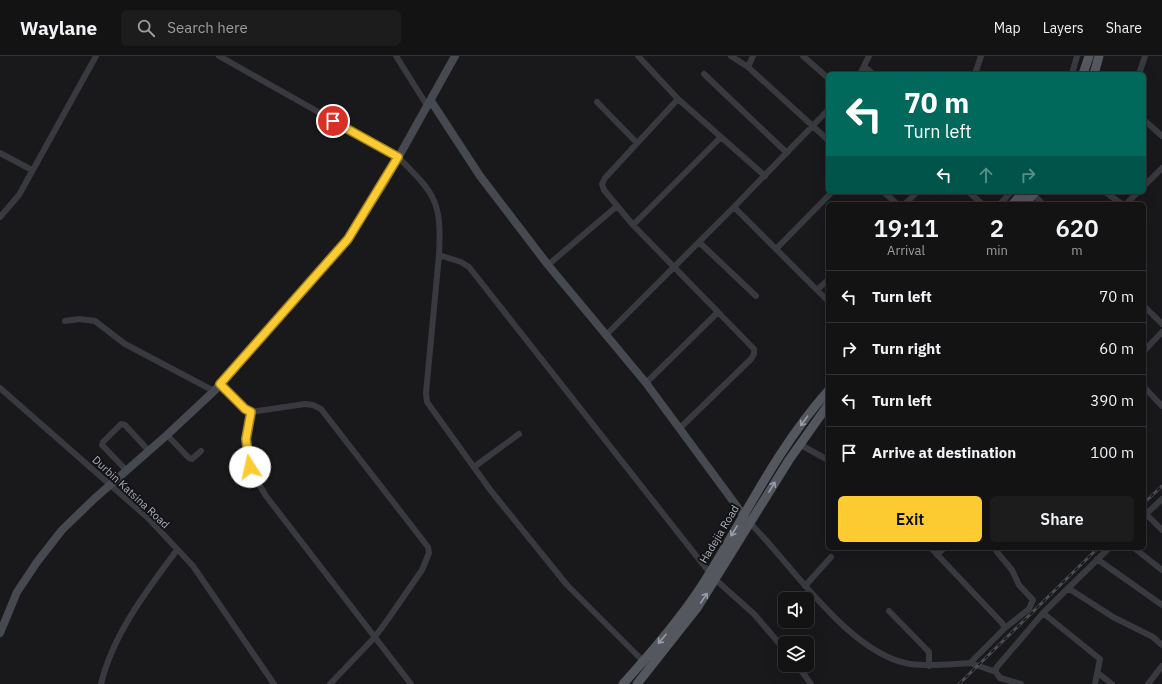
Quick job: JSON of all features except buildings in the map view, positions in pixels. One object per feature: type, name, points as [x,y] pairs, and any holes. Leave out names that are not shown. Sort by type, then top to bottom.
[{"type":"main road","points":[[1084,72],[1089,56]]},
{"type":"main road","points":[[1095,72],[1099,56]]},
{"type":"main road","points":[[1015,202],[1022,194]]},
{"type":"main road","points":[[1027,202],[1033,194]]},
{"type":"main road","name":"Hadejia Road","points":[[623,684],[682,614],[710,572],[794,434],[826,394]]},
{"type":"main road","name":"Hadejia Road","points":[[636,684],[651,668],[685,625],[716,580],[799,444],[826,408]]},
{"type":"street","points":[[0,217],[19,195],[96,56]]},
{"type":"street","points":[[219,56],[398,157],[419,178],[433,196],[438,208],[440,234],[426,393],[427,402],[474,468],[567,585],[643,662],[651,668]]},
{"type":"street","points":[[396,56],[480,176],[548,265],[646,383],[743,516],[805,586],[859,639],[877,652],[894,660],[909,664],[929,666],[970,663],[996,672],[1000,678],[1021,684]]},
{"type":"street","points":[[0,633],[17,592],[37,562],[62,530],[214,391],[348,239],[429,104],[455,56]]},
{"type":"street","points":[[638,56],[678,99],[765,176]]},
{"type":"street","points":[[731,56],[748,67],[826,138]]},
{"type":"street","points":[[748,67],[753,56]]},
{"type":"street","points":[[804,56],[826,76]]},
{"type":"street","points":[[861,72],[869,56]]},
{"type":"street","points":[[976,72],[981,56]]},
{"type":"street","points":[[1073,72],[1078,56]]},
{"type":"street","points":[[1140,72],[1145,56]]},
{"type":"street","points":[[864,66],[871,72]]},
{"type":"street","points":[[704,74],[787,153]]},
{"type":"street","points":[[678,99],[605,178],[602,184],[604,190],[633,225],[717,313],[754,349],[754,354],[679,429]]},
{"type":"street","points":[[597,102],[637,143]]},
{"type":"street","points":[[606,334],[765,176],[826,112]]},
{"type":"street","points":[[1146,122],[1162,136]]},
{"type":"street","points":[[633,225],[721,137]]},
{"type":"street","points":[[0,153],[32,170]]},
{"type":"street","points":[[1146,184],[1162,168]]},
{"type":"street","points":[[776,249],[830,194]]},
{"type":"street","points":[[886,194],[895,202]]},
{"type":"street","points":[[907,202],[915,194]]},
{"type":"street","points":[[972,194],[980,202]]},
{"type":"street","points":[[1002,202],[1009,194]]},
{"type":"street","points":[[1035,194],[1041,202]]},
{"type":"street","points":[[1108,194],[1119,202]]},
{"type":"street","points":[[1128,202],[1136,194]]},
{"type":"street","points":[[548,265],[617,206]]},
{"type":"street","points":[[734,207],[826,299]]},
{"type":"street","points":[[699,242],[756,296]]},
{"type":"street","points":[[439,255],[462,262],[469,267],[710,572]]},
{"type":"street","points":[[817,290],[826,282]]},
{"type":"street","points":[[1146,308],[1162,324]]},
{"type":"street","points":[[646,383],[717,313]]},
{"type":"street","points":[[65,321],[80,319],[95,321],[125,344],[214,391]]},
{"type":"street","points":[[1146,349],[1162,332]]},
{"type":"street","points":[[220,384],[245,409],[251,412],[305,404],[314,405],[321,409],[428,547],[429,553],[422,570],[374,638],[330,684]]},
{"type":"street","name":"Durbin Katsina Road","points":[[0,388],[148,518],[193,566],[274,684]]},
{"type":"street","points":[[1146,388],[1162,406]]},
{"type":"street","points":[[251,412],[246,439],[246,454],[256,481],[374,638],[411,684]]},
{"type":"street","points":[[127,471],[102,445],[103,442],[121,424],[125,425],[149,451]]},
{"type":"street","points":[[474,468],[519,434]]},
{"type":"street","points":[[167,435],[188,458],[192,459],[201,451]]},
{"type":"street","points":[[799,444],[826,459]]},
{"type":"street","points":[[1146,514],[1162,499]]},
{"type":"street","points":[[1146,516],[1162,530]]},
{"type":"street","points":[[101,684],[118,639],[144,594],[177,550]]},
{"type":"street","points":[[933,550],[1002,623],[1004,628]]},
{"type":"street","points":[[937,555],[942,550]]},
{"type":"street","points":[[970,663],[1004,628],[1029,609],[1033,600],[1019,585],[1012,570],[997,550]]},
{"type":"street","points":[[996,672],[996,668],[1043,613],[1108,550]]},
{"type":"street","points":[[1137,550],[1162,570]]},
{"type":"street","points":[[805,586],[832,557]]},
{"type":"street","points":[[1097,559],[1162,604]]},
{"type":"street","points":[[716,580],[754,614],[778,642]]},
{"type":"street","points":[[1068,588],[1113,617],[1154,637],[1162,645]]},
{"type":"street","points":[[889,611],[929,652],[929,666]]},
{"type":"street","points":[[1043,613],[1099,656],[1101,661],[1095,684]]},
{"type":"street","points":[[1148,684],[1162,667]]},
{"type":"street","points":[[801,672],[808,683]]},
{"type":"street","points":[[1098,673],[1112,684]]},
{"type":"railway","points":[[1146,501],[1162,486]]},
{"type":"railway","points":[[959,684],[1096,550]]},
{"type":"route","points":[[250,467],[246,454],[246,439],[251,412],[245,409],[220,384],[348,239],[384,183],[398,157],[333,121]]}]
